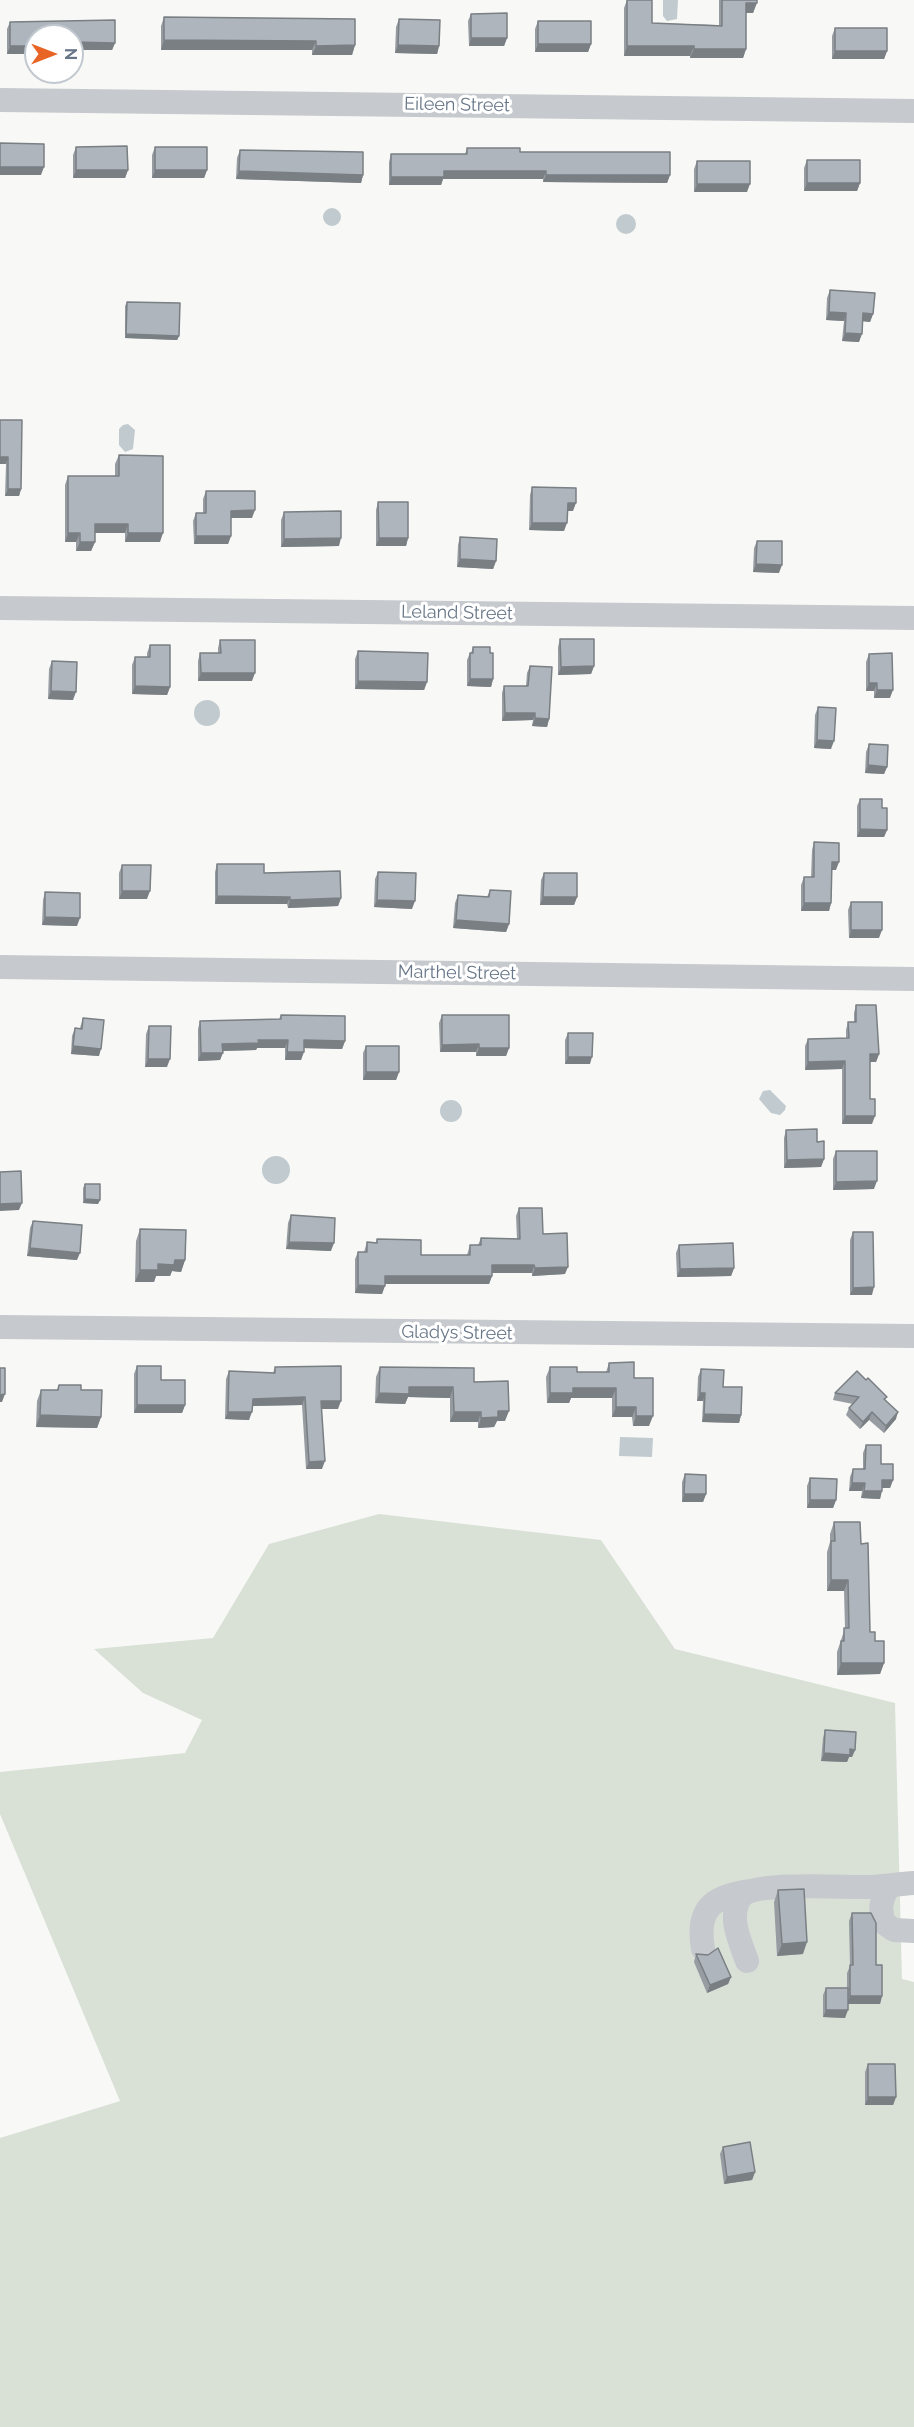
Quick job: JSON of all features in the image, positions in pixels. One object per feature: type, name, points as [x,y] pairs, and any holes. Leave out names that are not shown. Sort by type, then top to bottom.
[{"type":"street","name":"Eileen Street","points":[[0,100],[914,111]]},
{"type":"street","name":"Leland Street","points":[[0,608],[914,618]]},
{"type":"street","name":"Marthel Street","points":[[0,967],[914,979]]},
{"type":"street","name":"Gladys Street","points":[[0,1327],[914,1336]]},
{"type":"street","points":[[703,1949],[701,1934],[703,1920],[713,1902],[723,1896],[769,1887],[888,1886],[914,1883]]},
{"type":"street","points":[[888,1886],[882,1897],[880,1912],[884,1923],[894,1929],[914,1931]]},
{"type":"street","points":[[747,1960],[735,1925],[736,1909],[741,1896],[750,1891]]},
{"type":"shaded area","points":[[663,0],[678,0],[677,19],[667,21],[663,16]]},
{"type":"shaded area","points":[[328,208],[336,208],[341,213],[339,224],[328,226],[323,221],[323,213]]},
{"type":"shaded area","points":[[626,214],[633,217],[636,224],[633,231],[626,234],[619,231],[616,224],[619,217]]},
{"type":"shaded area","points":[[128,424],[135,430],[133,449],[125,452],[119,445],[119,429]]},
{"type":"shaded area","points":[[207,700],[216,704],[220,713],[216,722],[207,726],[198,722],[194,713],[198,704]]},
{"type":"shaded area","points":[[770,1090],[786,1106],[780,1115],[771,1113],[759,1099],[763,1091]]},
{"type":"shaded area","points":[[451,1100],[459,1103],[462,1111],[459,1119],[451,1122],[443,1119],[440,1111],[443,1103]]},
{"type":"shaded area","points":[[276,1156],[286,1160],[290,1170],[286,1180],[276,1184],[266,1180],[262,1170],[266,1160]]},
{"type":"shaded area","points":[[620,1437],[653,1438],[652,1457],[619,1456]]},
{"type":"shaded area","points":[[379,1514],[601,1540],[675,1649],[895,1703],[902,1979],[914,1982],[914,2427],[0,2427],[0,2138],[120,2101],[0,1814],[0,1772],[185,1753],[202,1720],[143,1693],[94,1649],[213,1638],[269,1544]]},
{"type":"building","points":[[627,0],[652,0],[652,23],[722,26],[722,0],[757,0],[757,3],[746,3],[746,49],[694,49],[694,46],[627,46]]},
{"type":"building","points":[[507,13],[507,38],[471,38],[471,14]]},
{"type":"building","points":[[164,17],[355,19],[355,45],[316,46],[316,41],[164,40]]},
{"type":"building","points":[[399,19],[440,20],[439,46],[398,45]]},
{"type":"building","points":[[115,20],[115,43],[84,42],[84,24],[24,24],[24,46],[10,46],[10,22]]},
{"type":"building","points":[[538,21],[591,21],[591,44],[538,44]]},
{"type":"building","points":[[835,28],[887,28],[887,51],[835,51]]},
{"type":"building","points":[[0,143],[44,144],[44,167],[0,167]]},
{"type":"building","points":[[127,146],[128,170],[76,170],[76,147]]},
{"type":"building","points":[[155,147],[207,147],[207,170],[155,170]]},
{"type":"building","points":[[467,148],[520,148],[520,152],[670,152],[670,175],[546,175],[546,171],[444,171],[444,177],[391,177],[391,154],[467,154]]},
{"type":"building","points":[[240,150],[363,152],[363,175],[239,171]]},
{"type":"building","points":[[807,160],[860,160],[860,183],[807,183]]},
{"type":"building","points":[[697,161],[750,161],[750,184],[697,184]]},
{"type":"building","points":[[830,290],[875,293],[873,314],[863,313],[862,334],[845,333],[846,313],[829,312]]},
{"type":"building","points":[[127,302],[180,303],[179,336],[126,334]]},
{"type":"building","points":[[0,420],[22,420],[21,489],[8,489],[8,457],[0,457]]},
{"type":"building","points":[[119,455],[163,456],[163,533],[128,533],[128,524],[95,524],[95,542],[80,542],[80,533],[68,533],[68,476],[119,476]]},
{"type":"building","points":[[532,487],[576,488],[576,503],[568,503],[567,523],[532,523]]},
{"type":"building","points":[[206,491],[255,491],[255,510],[231,511],[231,536],[196,536],[196,513],[206,513]]},
{"type":"building","points":[[378,502],[408,502],[408,538],[379,538]]},
{"type":"building","points":[[341,511],[341,538],[284,539],[284,512]]},
{"type":"building","points":[[460,537],[497,539],[496,561],[460,559]]},
{"type":"building","points":[[757,541],[782,541],[782,565],[756,564]]},
{"type":"building","points":[[560,639],[594,639],[594,666],[561,667]]},
{"type":"building","points":[[220,640],[255,640],[255,673],[201,673],[200,653],[221,653]]},
{"type":"building","points":[[150,645],[170,645],[170,687],[135,686],[135,657],[150,657]]},
{"type":"building","points":[[473,647],[490,647],[490,653],[493,653],[493,679],[470,679],[470,653],[473,653]]},
{"type":"building","points":[[358,651],[428,653],[427,682],[358,681]]},
{"type":"building","points":[[892,653],[893,690],[877,690],[877,683],[869,683],[869,654]]},
{"type":"building","points":[[52,661],[77,662],[76,692],[51,691]]},
{"type":"building","points":[[530,666],[552,667],[549,719],[535,718],[535,713],[505,713],[504,686],[528,686]]},
{"type":"building","points":[[818,707],[836,708],[834,741],[817,740]]},
{"type":"building","points":[[869,744],[888,745],[887,767],[868,765]]},
{"type":"building","points":[[860,799],[882,799],[882,808],[887,808],[887,830],[860,829]]},
{"type":"building","points":[[814,842],[839,843],[839,862],[832,862],[831,903],[804,903],[804,877],[814,877]]},
{"type":"building","points":[[217,864],[264,864],[264,873],[340,871],[341,898],[290,900],[290,897],[217,896]]},
{"type":"building","points":[[122,865],[151,865],[150,891],[122,891]]},
{"type":"building","points":[[378,872],[416,873],[415,901],[377,900]]},
{"type":"building","points":[[544,873],[577,873],[577,897],[543,897]]},
{"type":"building","points":[[490,890],[511,891],[509,924],[456,920],[458,895],[489,897]]},
{"type":"building","points":[[45,892],[80,893],[80,918],[45,917]]},
{"type":"building","points":[[851,902],[882,902],[882,930],[851,930]]},
{"type":"building","points":[[856,1005],[876,1005],[879,1054],[870,1054],[870,1099],[875,1099],[875,1116],[845,1116],[845,1061],[808,1062],[808,1039],[849,1038],[848,1022],[856,1022]]},
{"type":"building","points":[[281,1015],[345,1016],[345,1041],[304,1040],[304,1052],[287,1052],[288,1040],[258,1040],[259,1043],[222,1044],[223,1053],[201,1053],[200,1021],[281,1019]]},
{"type":"building","points":[[442,1015],[509,1015],[509,1048],[479,1048],[479,1044],[442,1045]]},
{"type":"building","points":[[83,1018],[104,1020],[101,1049],[73,1046],[75,1028],[82,1029]]},
{"type":"building","points":[[149,1026],[171,1026],[170,1059],[148,1059]]},
{"type":"building","points":[[568,1033],[593,1033],[592,1057],[568,1057]]},
{"type":"building","points":[[366,1046],[399,1046],[399,1072],[366,1072]]},
{"type":"building","points":[[817,1129],[817,1142],[824,1141],[824,1159],[787,1160],[786,1130]]},
{"type":"building","points":[[836,1151],[877,1151],[877,1181],[836,1182]]},
{"type":"building","points":[[21,1171],[22,1203],[0,1204],[0,1172]]},
{"type":"building","points":[[85,1184],[100,1184],[100,1200],[85,1199]]},
{"type":"building","points":[[519,1208],[542,1208],[543,1234],[567,1233],[568,1267],[535,1268],[534,1265],[492,1265],[492,1276],[385,1276],[385,1286],[358,1285],[358,1252],[367,1252],[367,1242],[377,1243],[377,1239],[421,1240],[421,1255],[470,1255],[470,1245],[481,1245],[481,1238],[520,1239]]},
{"type":"building","points":[[291,1215],[335,1218],[334,1243],[289,1242]]},
{"type":"building","points":[[33,1221],[82,1225],[80,1253],[30,1248]]},
{"type":"building","points":[[140,1229],[186,1230],[185,1260],[175,1260],[174,1265],[158,1264],[158,1270],[140,1270]]},
{"type":"building","points":[[853,1232],[873,1232],[874,1287],[853,1288]]},
{"type":"building","points":[[733,1243],[734,1268],[680,1269],[679,1245]]},
{"type":"building","points":[[634,1362],[634,1378],[653,1378],[653,1416],[636,1416],[636,1407],[616,1407],[616,1388],[573,1388],[573,1393],[550,1393],[550,1367],[577,1367],[577,1372],[609,1372],[609,1363]]},
{"type":"building","points":[[137,1366],[161,1366],[161,1380],[185,1380],[185,1405],[137,1405]]},
{"type":"building","points":[[341,1366],[341,1401],[321,1401],[325,1461],[309,1462],[305,1397],[253,1399],[252,1412],[228,1412],[229,1371],[275,1373],[275,1367]]},
{"type":"building","points":[[380,1367],[474,1368],[474,1382],[508,1381],[509,1411],[498,1411],[498,1417],[481,1418],[481,1412],[454,1412],[453,1387],[409,1387],[409,1394],[379,1393]]},
{"type":"building","points":[[0,1368],[5,1368],[5,1394],[0,1395]]},
{"type":"building","points":[[701,1369],[724,1370],[723,1387],[742,1387],[741,1415],[704,1414],[705,1393],[700,1393]]},
{"type":"building","points":[[857,1371],[866,1380],[868,1378],[887,1397],[884,1399],[898,1412],[886,1426],[872,1412],[863,1422],[849,1408],[859,1397],[835,1393]]},
{"type":"building","points":[[59,1385],[81,1385],[81,1390],[102,1390],[101,1417],[40,1415],[41,1390],[58,1390]]},
{"type":"building","points":[[866,1445],[881,1445],[881,1464],[893,1464],[893,1480],[882,1480],[882,1491],[864,1491],[865,1483],[852,1483],[853,1469],[865,1469]]},
{"type":"building","points":[[685,1474],[706,1475],[706,1494],[684,1494]]},
{"type":"building","points":[[810,1478],[837,1479],[836,1500],[810,1500]]},
{"type":"building","points":[[834,1522],[860,1522],[861,1544],[868,1543],[870,1632],[875,1632],[875,1641],[884,1641],[884,1663],[841,1663],[841,1641],[844,1641],[844,1628],[849,1628],[848,1580],[831,1580],[831,1541],[835,1541]]},
{"type":"building","points":[[825,1730],[856,1732],[855,1750],[850,1749],[850,1755],[824,1753]]},
{"type":"building","points":[[804,1889],[807,1942],[782,1944],[778,1890]]},
{"type":"building","points":[[852,1913],[871,1913],[876,1923],[876,1965],[882,1965],[882,1996],[850,1996],[850,1965],[853,1965]]},
{"type":"building","points":[[718,1948],[731,1977],[710,1985],[696,1954],[708,1955]]},
{"type":"building","points":[[826,1988],[848,1988],[848,2010],[826,2010]]},
{"type":"building","points":[[868,2064],[895,2064],[896,2097],[868,2097]]},
{"type":"building","points":[[750,2142],[755,2172],[727,2177],[723,2147]]}]
